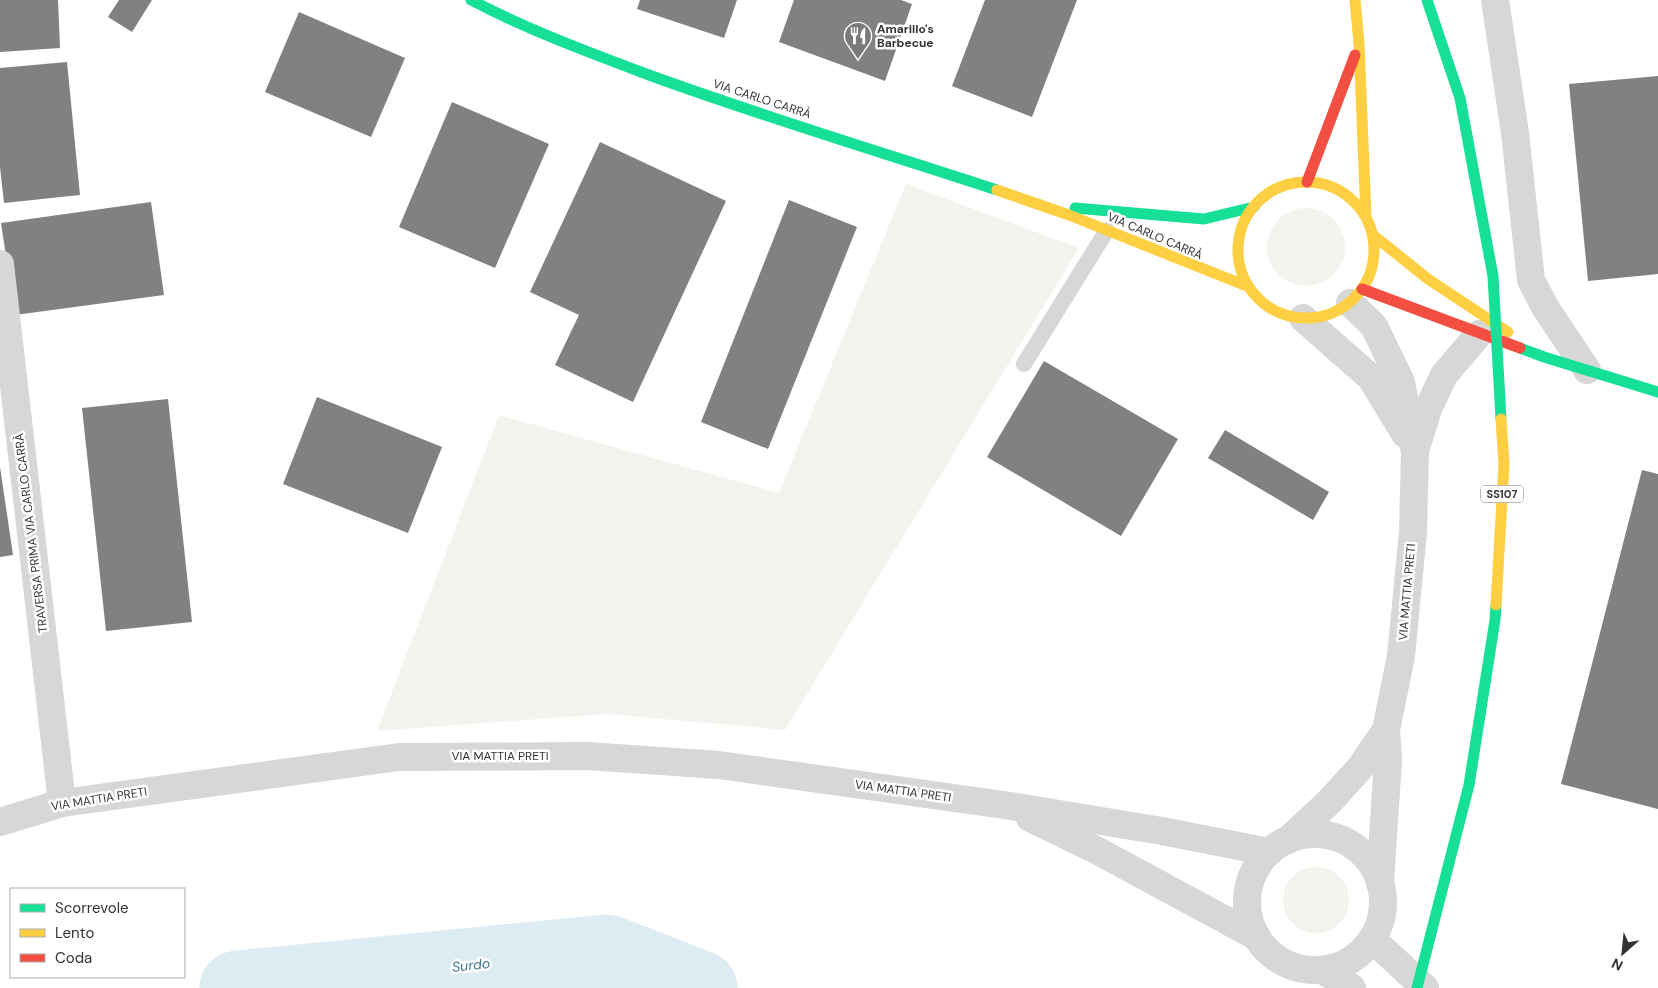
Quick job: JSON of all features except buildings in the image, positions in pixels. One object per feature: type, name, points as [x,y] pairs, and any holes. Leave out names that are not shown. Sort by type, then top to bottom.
[{"type":"main road","name":"VIA CARLO CARRÀ","points":[[470,0],[491,12],[684,88],[1051,206],[1204,271],[1249,287]]},
{"type":"main road","points":[[1355,0],[1359,44],[1366,217]]},
{"type":"main road","name":"SS107","points":[[1417,988],[1469,785],[1495,620],[1504,464],[1494,276],[1460,98],[1427,0]]},
{"type":"main road","points":[[1307,182],[1359,44]]},
{"type":"main road","points":[[1307,182],[1325,185],[1341,192],[1356,203],[1366,217],[1373,235],[1374,254],[1371,272],[1356,296],[1336,312],[1320,317],[1303,318],[1282,314],[1263,303],[1249,287],[1240,267],[1238,246],[1242,225],[1254,207],[1268,193],[1287,185],[1307,182]]},
{"type":"main road","name":"VIA CARLO CARRÀ","points":[[1051,206],[1204,219],[1254,207]]},
{"type":"main road","points":[[1373,235],[1428,280],[1544,357]]},
{"type":"main road","points":[[1356,296],[1658,392]]},
{"type":"street","points":[[1494,0],[1514,133],[1531,280],[1545,307],[1587,370]]},
{"type":"street","name":"TRAVERSA PRIMA VIA CARLO CARRÀ","points":[[0,264],[62,803]]},
{"type":"street","name":"VIA MATTIA PRETI","points":[[1356,296],[1374,326],[1402,382],[1415,452],[1413,532],[1402,656],[1386,730],[1388,760],[1380,883]]},
{"type":"street","points":[[1303,318],[1371,378],[1415,452]]},
{"type":"street","name":"VIA MATTIA PRETI","points":[[1415,452],[1428,409],[1444,375],[1479,334]]},
{"type":"street","name":"VIA MATTIA PRETI","points":[[0,822],[62,803],[400,757],[587,756],[719,765],[1004,805],[1162,831],[1279,846],[1310,834],[1332,836],[1352,845],[1369,860],[1380,879],[1384,902],[1381,921],[1372,940],[1359,955],[1342,965],[1322,970],[1302,969],[1283,962],[1267,950],[1257,937],[1248,913],[1248,890],[1256,870],[1279,846],[1329,802],[1360,768],[1386,730]]},
{"type":"street","name":"VIA MATTIA PRETI","points":[[1004,805],[1098,851],[1257,937]]},
{"type":"street","points":[[1372,940],[1425,988]]},
{"type":"street","points":[[1322,970],[1352,988]]},
{"type":"lane","points":[[1024,364],[1107,230]]},
{"type":"shaded area","points":[[906,184],[1079,248],[785,730],[607,714],[377,731],[499,415],[779,493]]},
{"type":"shaded area","points":[[1306,208],[1321,211],[1334,219],[1342,232],[1345,247],[1342,262],[1334,275],[1321,283],[1306,286],[1291,283],[1278,275],[1270,262],[1267,247],[1270,232],[1278,219],[1291,211]]},
{"type":"shaded area","points":[[1309,867],[1323,867],[1335,872],[1344,881],[1349,893],[1347,913],[1340,924],[1323,933],[1309,933],[1297,928],[1288,919],[1283,907],[1283,893],[1288,881],[1297,872]]},
{"type":"waterway","name":"Surdo","points":[[237,988],[607,952],[700,988]]},
{"type":"traffic: fast","points":[[471,0],[536,31],[649,75],[779,120],[997,190]]},
{"type":"traffic: fast","points":[[1427,0],[1460,98],[1493,276],[1501,419]]},
{"type":"traffic: fast","points":[[1075,208],[1204,219],[1254,207]]},
{"type":"traffic: fast","points":[[1520,348],[1658,392]]},
{"type":"traffic: fast","points":[[1417,988],[1469,785],[1496,605]]},
{"type":"traffic: slow","points":[[1355,0],[1359,44],[1366,217]]},
{"type":"traffic: slow","points":[[1306,182],[1332,187],[1354,202],[1369,224],[1374,250],[1369,276],[1354,298],[1332,313],[1306,318],[1280,313],[1258,298],[1243,276],[1238,250],[1243,224],[1258,202],[1280,187],[1306,182]]},
{"type":"traffic: slow","points":[[997,190],[1069,215],[1249,287]]},
{"type":"traffic: slow","points":[[1373,235],[1428,279],[1508,332]]},
{"type":"traffic: slow","points":[[1496,605],[1504,464],[1501,419]]},
{"type":"traffic: jam","points":[[1307,182],[1355,55]]},
{"type":"traffic: jam","points":[[1362,289],[1520,348]]},
{"type":"place","name":"Amarillo's Barbecue","points":[[858,60]]}]
